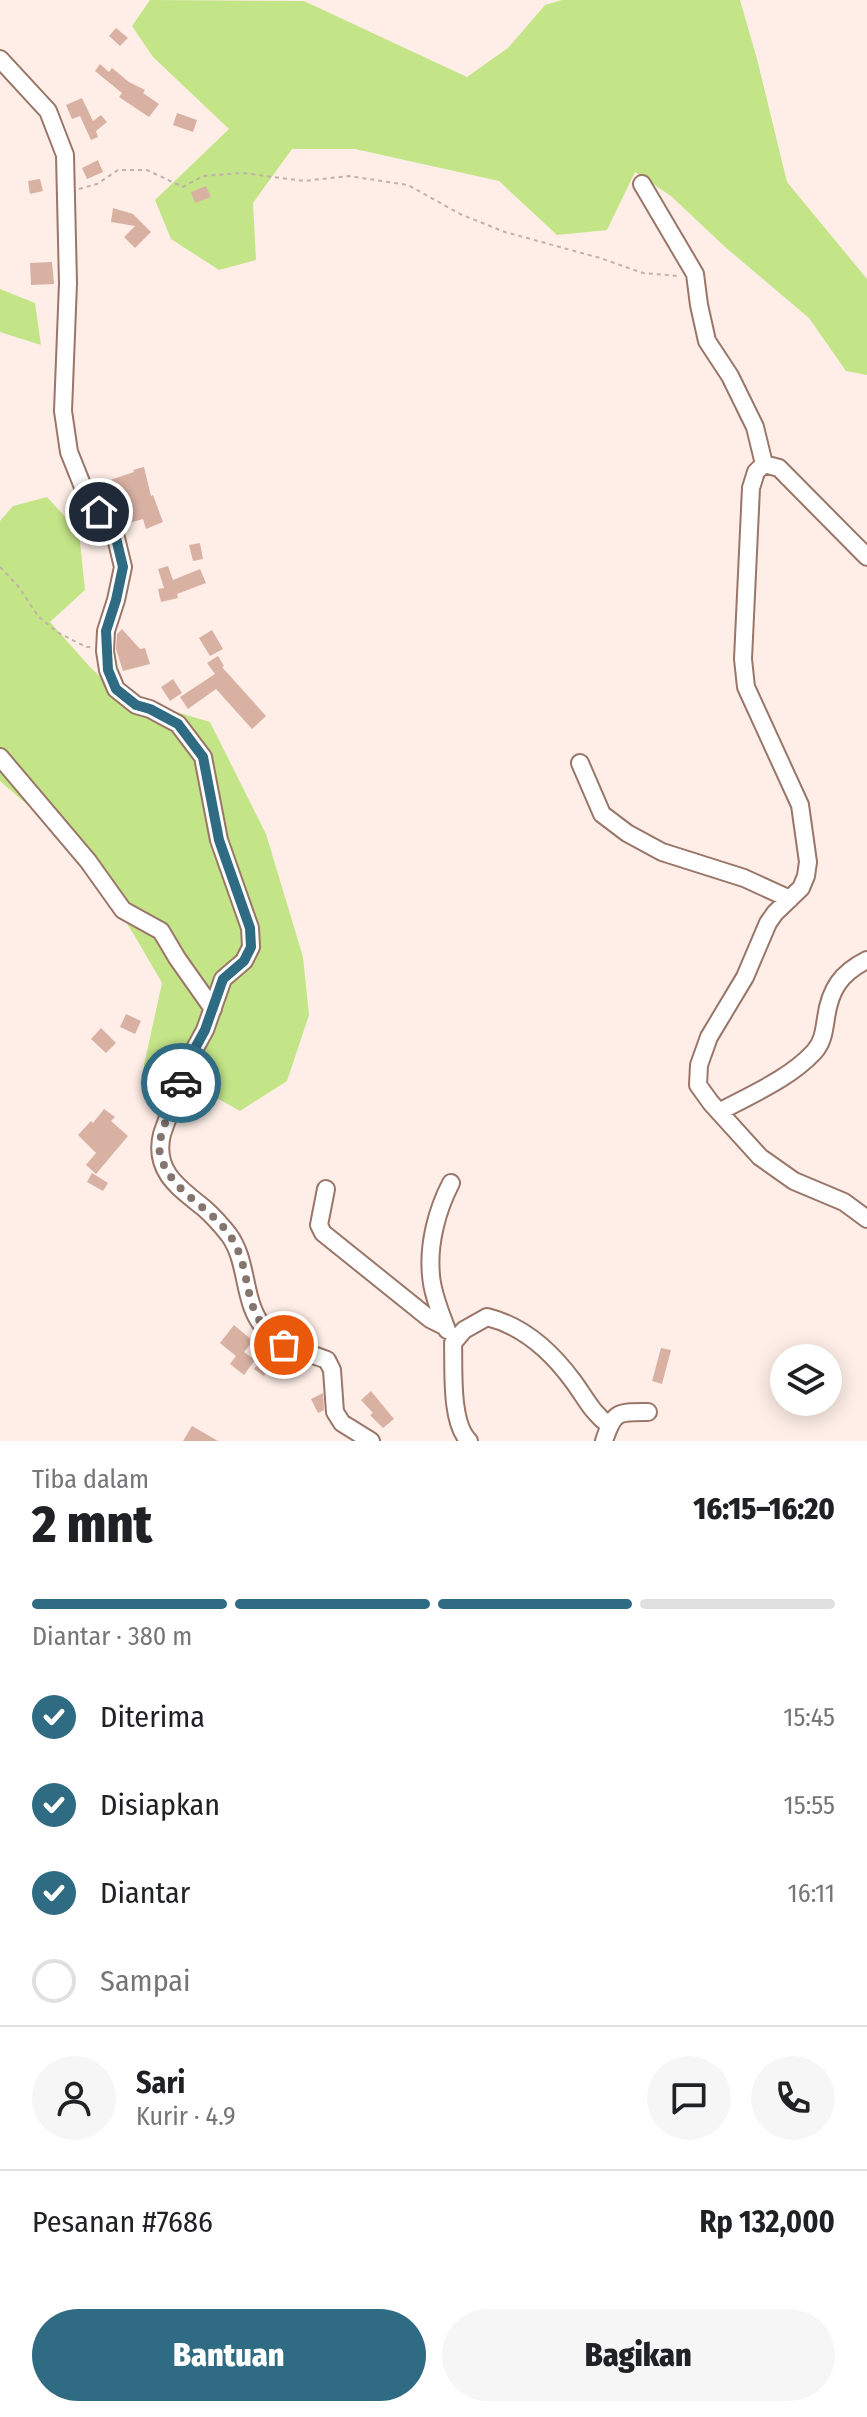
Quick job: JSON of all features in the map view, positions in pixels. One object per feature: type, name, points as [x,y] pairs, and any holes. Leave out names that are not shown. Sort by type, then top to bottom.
[{"type":"street","points":[[0,59],[48,111],[65,155],[68,283],[63,411],[69,452],[83,487],[116,538],[123,567],[106,631],[108,670],[116,689],[136,705],[178,724],[203,757],[219,840],[252,941],[244,961],[223,979],[205,1030],[188,1061],[159,1145],[171,1180],[207,1210],[232,1239],[253,1312],[260,1323],[284,1345],[327,1360],[332,1370],[338,1418],[371,1441]]},
{"type":"street","points":[[642,184],[695,274],[707,341],[730,376],[755,427],[764,464]]},
{"type":"street","points":[[764,464],[779,468],[867,557]]},
{"type":"street","points":[[764,464],[756,472],[751,488],[743,659],[746,687],[800,805],[808,862],[801,888],[768,923],[745,977],[709,1037],[699,1065],[698,1085],[760,1157],[794,1181],[844,1202],[867,1219]]},
{"type":"street","points":[[0,757],[88,861],[123,910],[161,931],[213,1009]]},
{"type":"street","points":[[580,763],[602,814],[627,833],[662,852],[744,878],[790,899]]},
{"type":"street","points":[[719,1112],[789,1072],[814,1052],[823,1037],[827,1013],[841,976],[867,960]]},
{"type":"street","points":[[451,1183],[441,1203],[434,1231],[431,1276],[449,1335],[457,1418],[469,1441]]},
{"type":"street","points":[[326,1189],[319,1225],[323,1233],[449,1335]]},
{"type":"street","points":[[449,1335],[487,1317],[508,1323],[538,1342],[572,1379],[606,1433]]},
{"type":"street","points":[[606,1433],[611,1420],[621,1412],[648,1412]]},
{"type":"path","points":[[66,193],[97,184],[118,170],[147,170],[183,187],[203,176],[243,173],[304,181],[349,176],[408,185],[460,214],[505,232],[643,273],[669,277],[695,274]]},
{"type":"path","points":[[0,567],[18,586],[38,616],[57,632],[86,647],[105,648]]},
{"type":"green space","points":[[150,0],[304,1],[467,77],[508,48],[545,5],[562,0],[740,0],[787,182],[867,279],[867,375],[846,371],[809,318],[671,196],[635,172],[607,230],[557,235],[499,181],[355,149],[292,149],[253,203],[256,260],[219,270],[171,239],[155,200],[229,129],[153,57],[132,26]]},
{"type":"green space","points":[[0,289],[35,303],[41,345],[0,332]]},
{"type":"green space","points":[[47,497],[79,532],[85,590],[50,622],[119,695],[210,722],[266,834],[303,957],[309,1015],[287,1081],[240,1111],[178,1076],[150,1093],[144,1065],[162,983],[128,924],[89,869],[53,828],[0,781],[0,521],[13,506]]},
{"type":"building","points":[[116,28],[128,38],[120,46],[109,36]]},
{"type":"building","points":[[100,64],[109,72],[112,68],[145,90],[143,93],[159,104],[149,117],[119,97],[122,93],[95,71]]},
{"type":"building","points":[[82,98],[93,121],[101,115],[107,122],[96,131],[98,137],[91,140],[80,116],[72,119],[66,105]]},
{"type":"building","points":[[177,113],[197,120],[193,132],[173,125]]},
{"type":"building","points":[[98,160],[103,172],[87,179],[82,168]]},
{"type":"building","points":[[40,179],[43,191],[30,194],[28,181]]},
{"type":"building","points":[[206,186],[211,197],[195,203],[191,192]]},
{"type":"building","points":[[113,208],[133,214],[151,232],[135,248],[124,237],[135,226],[111,222]]},
{"type":"building","points":[[52,262],[54,284],[31,285],[30,263]]},
{"type":"building","points":[[144,467],[151,496],[163,522],[146,529],[143,519],[129,523],[120,490],[111,493],[107,481]]},
{"type":"building","points":[[200,543],[203,559],[193,561],[189,545]]},
{"type":"building","points":[[168,566],[173,580],[200,569],[206,583],[177,594],[178,598],[161,602],[158,589],[164,588],[158,569]]},
{"type":"building","points":[[122,629],[140,649],[145,648],[150,664],[123,671],[116,649],[117,634]]},
{"type":"building","points":[[212,630],[223,649],[210,656],[199,638]]},
{"type":"building","points":[[218,656],[222,667],[266,716],[252,729],[216,689],[188,709],[180,697],[215,674],[207,663]]},
{"type":"building","points":[[173,679],[182,693],[170,701],[161,687]]},
{"type":"building","points":[[126,1014],[141,1021],[135,1034],[120,1027]]},
{"type":"building","points":[[101,1028],[116,1043],[106,1053],[91,1039]]},
{"type":"building","points":[[104,1109],[115,1117],[111,1121],[128,1136],[96,1174],[86,1165],[96,1153],[78,1135]]},
{"type":"building","points":[[92,1173],[108,1183],[103,1191],[87,1182]]},
{"type":"building","points":[[234,1325],[253,1341],[244,1352],[255,1360],[244,1375],[230,1364],[236,1356],[220,1343]]},
{"type":"building","points":[[661,1348],[671,1350],[662,1384],[652,1381]]},
{"type":"building","points":[[263,1357],[272,1364],[264,1376],[254,1369]]},
{"type":"building","points":[[371,1391],[394,1419],[383,1428],[361,1400]]},
{"type":"building","points":[[323,1393],[324,1410],[318,1413],[311,1399]]},
{"type":"building","points":[[192,1426],[218,1441],[183,1441]]},
{"type":"way so far","points":[[181,1083],[162,1134],[160,1154],[171,1180],[207,1210],[232,1239],[253,1312],[267,1332],[284,1345]]},
{"type":"route","points":[[99,512],[116,538],[123,567],[106,631],[108,670],[116,689],[136,705],[178,724],[203,757],[219,840],[252,941],[244,961],[223,979],[205,1030],[188,1061],[181,1083]]}]
